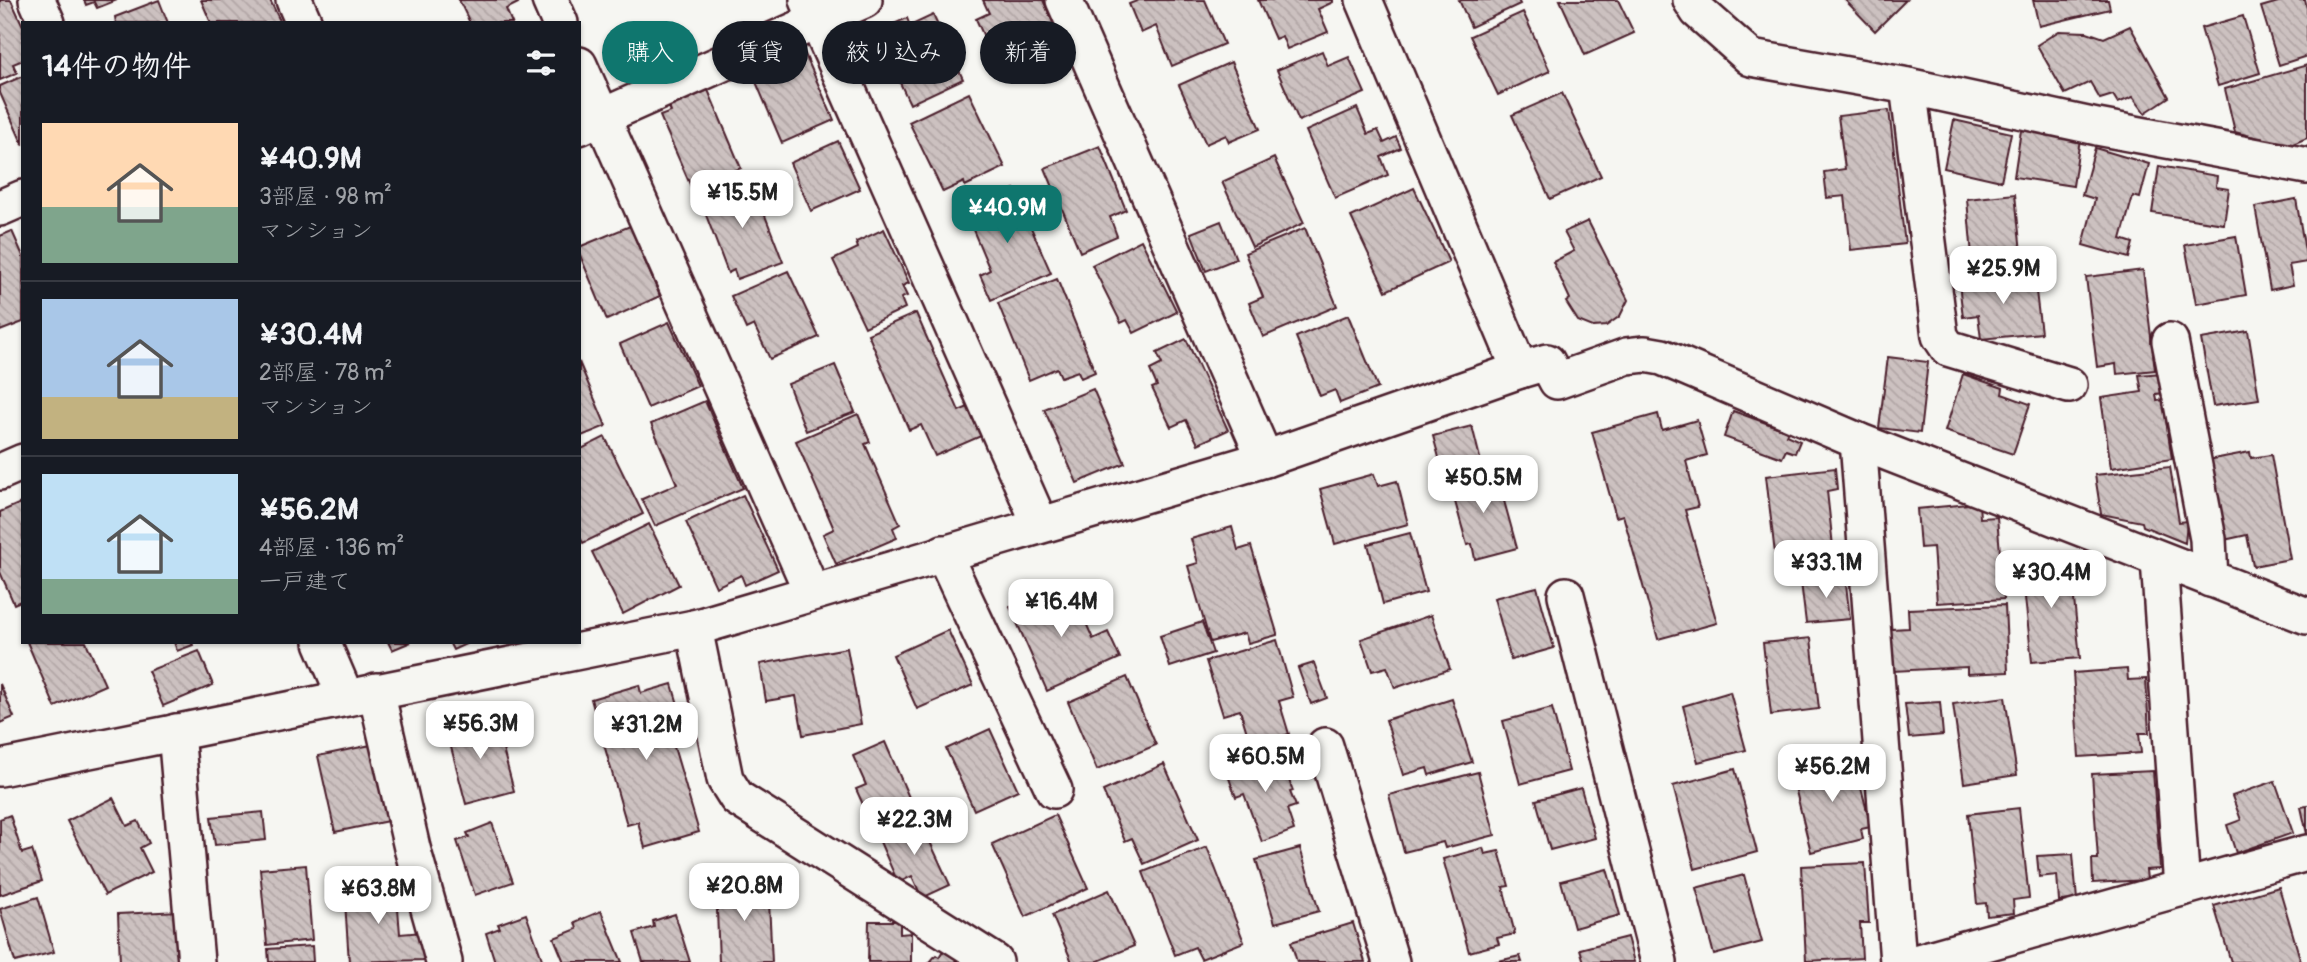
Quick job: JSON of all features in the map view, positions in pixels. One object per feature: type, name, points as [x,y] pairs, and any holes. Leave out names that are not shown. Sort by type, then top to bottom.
[{"type":"street","points":[[37,0],[46,21]]},
{"type":"street","points":[[294,0],[303,21]]},
{"type":"street","points":[[550,0],[559,21]]},
{"type":"street","points":[[591,121],[813,11],[864,0]]},
{"type":"street","points":[[1064,0],[1265,459]]},
{"type":"street","points":[[1364,0],[1520,370]]},
{"type":"street","points":[[1690,0],[1698,11],[1751,58],[1908,86],[2097,127],[2307,166]]},
{"type":"street","points":[[813,11],[1040,524]]},
{"type":"street","points":[[581,74],[591,121],[813,592]]},
{"type":"street","points":[[1908,86],[1940,336],[1948,348],[2069,385]]},
{"type":"street","points":[[0,208],[21,199]]},
{"type":"street","points":[[2169,341],[2208,539],[2210,579]]},
{"type":"street","points":[[0,768],[581,646],[694,628],[1265,459],[1547,362],[1557,381],[1628,356],[1645,354],[1662,357],[1858,441],[2307,616]]},
{"type":"street","points":[[1858,441],[1898,962]]},
{"type":"street","points":[[0,472],[21,463]]},
{"type":"street","points":[[943,553],[1054,790]]},
{"type":"street","points":[[2160,560],[2182,888]]},
{"type":"street","points":[[1566,595],[1659,962]]},
{"type":"street","points":[[694,628],[725,779],[737,798],[995,962]]},
{"type":"street","points":[[324,644],[361,694],[412,848],[444,962]]},
{"type":"street","points":[[176,732],[196,962]]},
{"type":"street","points":[[1325,746],[1391,962]]},
{"type":"street","points":[[1918,962],[2182,888],[2306,858]]},
{"type":"building","points":[[0,0],[11,0],[21,22],[21,61],[13,64],[17,73],[0,80]]},
{"type":"building","points":[[84,0],[117,0],[97,8],[94,2],[86,5]]},
{"type":"building","points":[[159,0],[167,21],[116,21],[115,17]]},
{"type":"building","points":[[201,0],[270,0],[280,21],[210,21]]},
{"type":"building","points":[[459,0],[516,0],[518,3],[506,9],[511,21],[469,21]]},
{"type":"building","points":[[983,0],[1043,0],[1052,21],[980,21],[980,28],[976,19],[989,13]]},
{"type":"building","points":[[1139,0],[1205,0],[1224,44],[1172,66],[1156,26],[1141,33],[1129,4]]},
{"type":"building","points":[[1258,0],[1333,0],[1318,9],[1328,32],[1287,49],[1282,36],[1275,39]]},
{"type":"building","points":[[1459,0],[1518,0],[1520,4],[1471,27]]},
{"type":"building","points":[[1560,0],[1618,0],[1634,33],[1585,55]]},
{"type":"building","points":[[1845,0],[1906,0],[1875,31]]},
{"type":"building","points":[[2033,0],[2108,0],[2110,9],[2039,26]]},
{"type":"building","points":[[2285,0],[2305,0],[2307,56],[2279,65],[2261,7]]},
{"type":"building","points":[[1523,12],[1550,71],[1498,95],[1470,36]]},
{"type":"building","points":[[933,15],[936,21],[920,21]]},
{"type":"building","points":[[2243,16],[2260,73],[2218,86],[2201,28]]},
{"type":"building","points":[[2130,26],[2169,97],[2145,113],[2133,97],[2118,103],[2113,95],[2100,99],[2090,82],[2065,94],[2037,45],[2059,31],[2087,32],[2104,38]]},
{"type":"building","points":[[1322,51],[1328,66],[1349,57],[1365,93],[1299,121],[1277,70]]},
{"type":"building","points":[[808,61],[834,120],[782,143],[757,84],[808,84]]},
{"type":"building","points":[[1231,62],[1260,129],[1229,142],[1226,135],[1206,144],[1179,85]]},
{"type":"building","points":[[2307,65],[2307,138],[2288,146],[2235,132],[2225,89]]},
{"type":"building","points":[[21,77],[21,140],[0,93],[0,86]]},
{"type":"building","points":[[901,84],[952,84],[910,104]]},
{"type":"building","points":[[708,90],[741,168],[692,189],[660,116],[671,112],[669,107]]},
{"type":"building","points":[[969,93],[1005,167],[965,186],[964,182],[943,192],[909,122]]},
{"type":"building","points":[[1562,93],[1601,176],[1550,199],[1512,115]]},
{"type":"building","points":[[1357,108],[1368,134],[1378,130],[1384,143],[1396,137],[1401,148],[1381,157],[1388,175],[1335,198],[1306,131]]},
{"type":"building","points":[[1889,110],[1905,244],[1851,250],[1845,196],[1827,198],[1824,172],[1845,169],[1838,116]]},
{"type":"building","points":[[1954,120],[2011,133],[2001,181],[1944,168]]},
{"type":"building","points":[[2021,130],[2080,139],[2073,186],[2014,177]]},
{"type":"building","points":[[838,141],[860,189],[811,211],[790,163]]},
{"type":"building","points":[[1100,146],[1126,210],[1110,217],[1117,236],[1080,252],[1045,168]]},
{"type":"building","points":[[2095,148],[2149,164],[2140,198],[2133,196],[2121,239],[2133,243],[2129,258],[2083,245],[2095,199],[2082,195]]},
{"type":"building","points":[[1274,158],[1304,223],[1252,247],[1222,182]]},
{"type":"building","points":[[2159,166],[2217,176],[2216,187],[2229,189],[2224,224],[2152,213]]},
{"type":"building","points":[[750,177],[783,262],[737,279],[734,270],[728,273],[703,207],[717,202],[713,191]]},
{"type":"building","points":[[1414,188],[1449,262],[1386,291],[1351,217]]},
{"type":"building","points":[[1014,189],[1051,273],[991,300],[980,275],[990,270],[965,211]]},
{"type":"building","points":[[2015,194],[2022,262],[1973,267],[1967,199]]},
{"type":"building","points":[[2296,199],[2307,262],[2289,265],[2293,285],[2270,290],[2255,207]]},
{"type":"building","points":[[1221,221],[1236,259],[1206,271],[1191,233]]},
{"type":"building","points":[[1588,221],[1628,300],[1620,316],[1606,326],[1593,327],[1578,321],[1566,302],[1570,299],[1553,262],[1574,251],[1564,232]]},
{"type":"building","points":[[630,226],[660,296],[607,320],[581,258],[581,246]]},
{"type":"building","points":[[1305,228],[1337,306],[1263,337],[1249,303],[1263,297],[1245,253]]},
{"type":"building","points":[[884,229],[909,283],[902,286],[907,296],[901,298],[905,308],[865,327],[833,260],[858,248],[856,242]]},
{"type":"building","points":[[12,231],[21,251],[21,323],[0,331],[0,236]]},
{"type":"building","points":[[2236,236],[2246,295],[2196,304],[2185,245]]},
{"type":"building","points":[[1141,240],[1177,312],[1134,333],[1127,320],[1121,323],[1092,265]]},
{"type":"building","points":[[2143,270],[2155,370],[2117,374],[2116,364],[2097,367],[2086,277]]},
{"type":"building","points":[[788,271],[819,337],[770,359],[754,325],[746,329],[731,296]]},
{"type":"building","points":[[2034,275],[2041,333],[1981,339],[1978,315],[1963,317],[1959,283]]},
{"type":"building","points":[[1057,279],[1095,372],[1081,378],[1078,371],[1061,377],[1057,368],[1029,380],[998,303]]},
{"type":"building","points":[[916,313],[959,411],[968,407],[981,436],[935,456],[921,425],[909,430],[868,334]]},
{"type":"building","points":[[1348,315],[1378,388],[1340,403],[1335,390],[1320,396],[1296,337]]},
{"type":"building","points":[[669,322],[698,386],[648,408],[620,344]]},
{"type":"building","points":[[2248,331],[2259,399],[2213,406],[2201,339]]},
{"type":"building","points":[[1186,339],[1228,430],[1198,444],[1186,420],[1171,427],[1152,388],[1157,386],[1150,370],[1162,364],[1157,353]]},
{"type":"building","points":[[1888,357],[1928,362],[1920,433],[1879,428]]},
{"type":"building","points":[[835,365],[855,412],[806,431],[788,384]]},
{"type":"building","points":[[581,367],[606,426],[581,436]]},
{"type":"building","points":[[2162,373],[2165,393],[2156,394],[2157,401],[2163,400],[2172,459],[2111,468],[2101,398],[2142,392],[2139,375]]},
{"type":"building","points":[[1963,374],[2003,388],[2002,394],[2030,404],[2013,454],[1945,431]]},
{"type":"building","points":[[1093,389],[1125,463],[1077,483],[1044,409]]},
{"type":"building","points":[[705,401],[743,488],[655,526],[642,499],[677,484],[651,424]]},
{"type":"building","points":[[1733,411],[1788,431],[1786,435],[1800,441],[1795,453],[1786,450],[1782,458],[1724,437]]},
{"type":"building","points":[[858,414],[870,442],[865,444],[900,524],[893,528],[897,538],[836,564],[823,534],[834,529],[796,441]]},
{"type":"building","points":[[1658,414],[1662,430],[1697,420],[1707,455],[1686,461],[1698,507],[1685,510],[1717,623],[1658,639],[1623,515],[1616,517],[1592,432]]},
{"type":"building","points":[[1472,426],[1481,462],[1443,472],[1433,436]]},
{"type":"building","points":[[605,437],[643,514],[583,543],[581,540],[581,449]]},
{"type":"building","points":[[2250,452],[2251,458],[2271,455],[2290,559],[2253,566],[2247,535],[2224,540],[2208,460]]},
{"type":"building","points":[[2170,467],[2179,522],[2187,521],[2185,543],[2143,526],[2142,522],[2101,514],[2095,475]]},
{"type":"building","points":[[1835,468],[1837,489],[1827,491],[1834,556],[1776,563],[1766,476]]},
{"type":"building","points":[[1483,471],[1486,483],[1498,479],[1517,548],[1475,559],[1472,544],[1467,545],[1449,480]]},
{"type":"building","points":[[1374,474],[1378,486],[1397,481],[1408,524],[1335,544],[1320,489]]},
{"type":"building","points":[[743,495],[778,570],[745,585],[741,575],[716,587],[686,522]]},
{"type":"building","points":[[21,503],[21,601],[14,604],[0,572],[0,512]]},
{"type":"building","points":[[1979,503],[1980,518],[1997,517],[2004,599],[1937,603],[1933,547],[1920,548],[1917,509]]},
{"type":"building","points":[[649,524],[679,585],[623,614],[592,552]]},
{"type":"building","points":[[1232,527],[1238,550],[1251,546],[1277,633],[1248,643],[1245,633],[1210,642],[1188,566],[1198,563],[1191,539]]},
{"type":"building","points":[[1410,533],[1426,592],[1383,604],[1368,544]]},
{"type":"building","points":[[2051,558],[2051,561],[2070,560],[2080,658],[2032,662],[2021,561]]},
{"type":"building","points":[[1845,576],[1850,619],[1806,623],[1801,582]]},
{"type":"building","points":[[1058,587],[1066,603],[1075,598],[1093,639],[1108,632],[1120,658],[1047,691],[1010,607]]},
{"type":"building","points":[[1537,587],[1554,648],[1511,660],[1494,598]]},
{"type":"building","points":[[2005,605],[2008,672],[1967,674],[1967,667],[1893,671],[1891,629],[1909,628],[1908,609]]},
{"type":"building","points":[[1431,615],[1450,669],[1395,688],[1387,667],[1372,671],[1361,639]]},
{"type":"building","points":[[1202,622],[1213,653],[1170,667],[1160,636]]},
{"type":"building","points":[[948,630],[973,685],[917,709],[893,655]]},
{"type":"building","points":[[1811,638],[1819,709],[1771,715],[1763,643]]},
{"type":"building","points":[[1277,640],[1293,697],[1279,701],[1289,734],[1251,746],[1240,710],[1223,715],[1206,661]]},
{"type":"building","points":[[28,644],[87,644],[105,685],[55,707]]},
{"type":"building","points":[[175,644],[193,645],[177,651]]},
{"type":"building","points":[[389,644],[406,644],[392,650]]},
{"type":"building","points":[[450,644],[466,644],[453,650]]},
{"type":"building","points":[[847,648],[861,724],[803,735],[796,696],[766,701],[760,664]]},
{"type":"building","points":[[199,651],[213,685],[163,706],[148,671]]},
{"type":"building","points":[[1314,663],[1327,698],[1311,704],[1298,668]]},
{"type":"building","points":[[2127,669],[2128,680],[2146,679],[2149,733],[2139,733],[2141,753],[2079,757],[2073,673]]},
{"type":"building","points":[[1127,677],[1156,745],[1097,770],[1068,702]]},
{"type":"building","points":[[0,684],[14,717],[0,723]]},
{"type":"building","points":[[672,684],[682,718],[667,723],[699,832],[645,848],[638,822],[627,825],[591,699],[639,685],[641,693]]},
{"type":"building","points":[[1730,692],[1746,750],[1698,762],[1683,706]]},
{"type":"building","points":[[2005,697],[2017,775],[1964,783],[1953,704]]},
{"type":"building","points":[[1452,699],[1472,762],[1429,775],[1427,768],[1403,775],[1386,720]]},
{"type":"building","points":[[1940,702],[1943,735],[1909,738],[1905,704]]},
{"type":"building","points":[[1552,708],[1569,771],[1520,784],[1503,721]]},
{"type":"building","points":[[495,719],[514,791],[466,804],[447,732]]},
{"type":"building","points":[[990,729],[1018,790],[974,810],[946,749]]},
{"type":"building","points":[[885,742],[914,809],[873,827],[856,789],[866,785],[853,756]]},
{"type":"building","points":[[371,745],[388,821],[335,832],[318,756]]},
{"type":"building","points":[[1278,751],[1293,791],[1290,792],[1296,806],[1287,809],[1294,830],[1262,842],[1244,794],[1236,797],[1226,770]]},
{"type":"building","points":[[1853,756],[1871,827],[1861,829],[1863,839],[1811,852],[1793,779],[1805,776],[1803,768]]},
{"type":"building","points":[[1164,764],[1198,840],[1144,864],[1132,838],[1125,841],[1103,791]]},
{"type":"building","points":[[1735,769],[1757,852],[1695,869],[1673,786]]},
{"type":"building","points":[[2153,771],[2160,869],[2146,870],[2147,880],[2093,883],[2092,859],[2098,859],[2092,774]]},
{"type":"building","points":[[1478,772],[1495,835],[1445,848],[1443,842],[1404,852],[1389,795]]},
{"type":"building","points":[[2275,781],[2293,833],[2236,853],[2227,825],[2241,820],[2232,796]]},
{"type":"building","points":[[1581,788],[1595,838],[1550,850],[1536,800]]},
{"type":"building","points":[[113,798],[127,826],[138,821],[149,843],[140,848],[152,872],[105,895],[67,821]]},
{"type":"building","points":[[2307,806],[2307,834],[2301,807]]},
{"type":"building","points":[[2019,808],[2029,898],[2013,900],[2014,913],[1987,916],[1986,903],[1977,904],[1968,814]]},
{"type":"building","points":[[263,812],[266,840],[215,845],[211,817]]},
{"type":"building","points":[[10,815],[22,853],[32,850],[42,881],[0,895],[0,819]]},
{"type":"building","points":[[1055,815],[1088,888],[1025,917],[992,844]]},
{"type":"building","points":[[918,816],[950,885],[922,898],[912,876],[898,883],[877,835]]},
{"type":"building","points":[[492,823],[513,882],[475,895],[457,841],[469,837],[467,833]]},
{"type":"building","points":[[1207,847],[1244,942],[1201,959],[1195,947],[1175,955],[1143,872]]},
{"type":"building","points":[[1300,848],[1319,911],[1275,923],[1256,860]]},
{"type":"building","points":[[1483,848],[1485,854],[1499,851],[1509,886],[1503,887],[1515,934],[1497,938],[1499,944],[1469,952],[1443,859]]},
{"type":"building","points":[[2073,854],[2077,900],[2059,901],[2057,875],[2039,877],[2037,856]]},
{"type":"building","points":[[1865,863],[1869,923],[1860,923],[1862,958],[1806,961],[1801,866]]},
{"type":"building","points":[[306,865],[312,940],[267,945],[260,869]]},
{"type":"building","points":[[1607,869],[1620,915],[1574,928],[1561,881]]},
{"type":"building","points":[[1744,875],[1762,942],[1714,955],[1696,888]]},
{"type":"building","points":[[768,882],[772,962],[719,962],[716,884]]},
{"type":"building","points":[[396,883],[400,934],[423,932],[425,960],[349,962],[344,887]]},
{"type":"building","points":[[2279,887],[2301,962],[2231,962],[2214,906]]},
{"type":"building","points":[[1109,890],[1134,946],[1096,962],[1072,962],[1052,915]]},
{"type":"building","points":[[38,897],[54,952],[15,962],[0,909]]},
{"type":"building","points":[[180,911],[183,962],[120,962],[118,914]]},
{"type":"building","points":[[601,911],[622,962],[564,962],[554,938],[577,929],[575,922]]},
{"type":"building","points":[[526,914],[543,962],[495,962],[486,933],[500,928],[498,924]]},
{"type":"building","points":[[675,914],[690,962],[643,962],[634,933],[654,927],[653,921]]},
{"type":"building","points":[[869,921],[900,921],[900,934],[911,933],[911,962],[868,962]]},
{"type":"building","points":[[1353,923],[1365,962],[1297,962],[1291,942]]},
{"type":"building","points":[[1627,937],[1634,962],[1584,962],[1580,949]]},
{"type":"building","points":[[312,946],[313,962],[269,962],[268,949]]},
{"type":"building","points":[[944,949],[963,962],[930,962],[936,955],[939,957]]},
{"type":"building","points":[[1520,956],[1522,962],[1494,962]]}]
